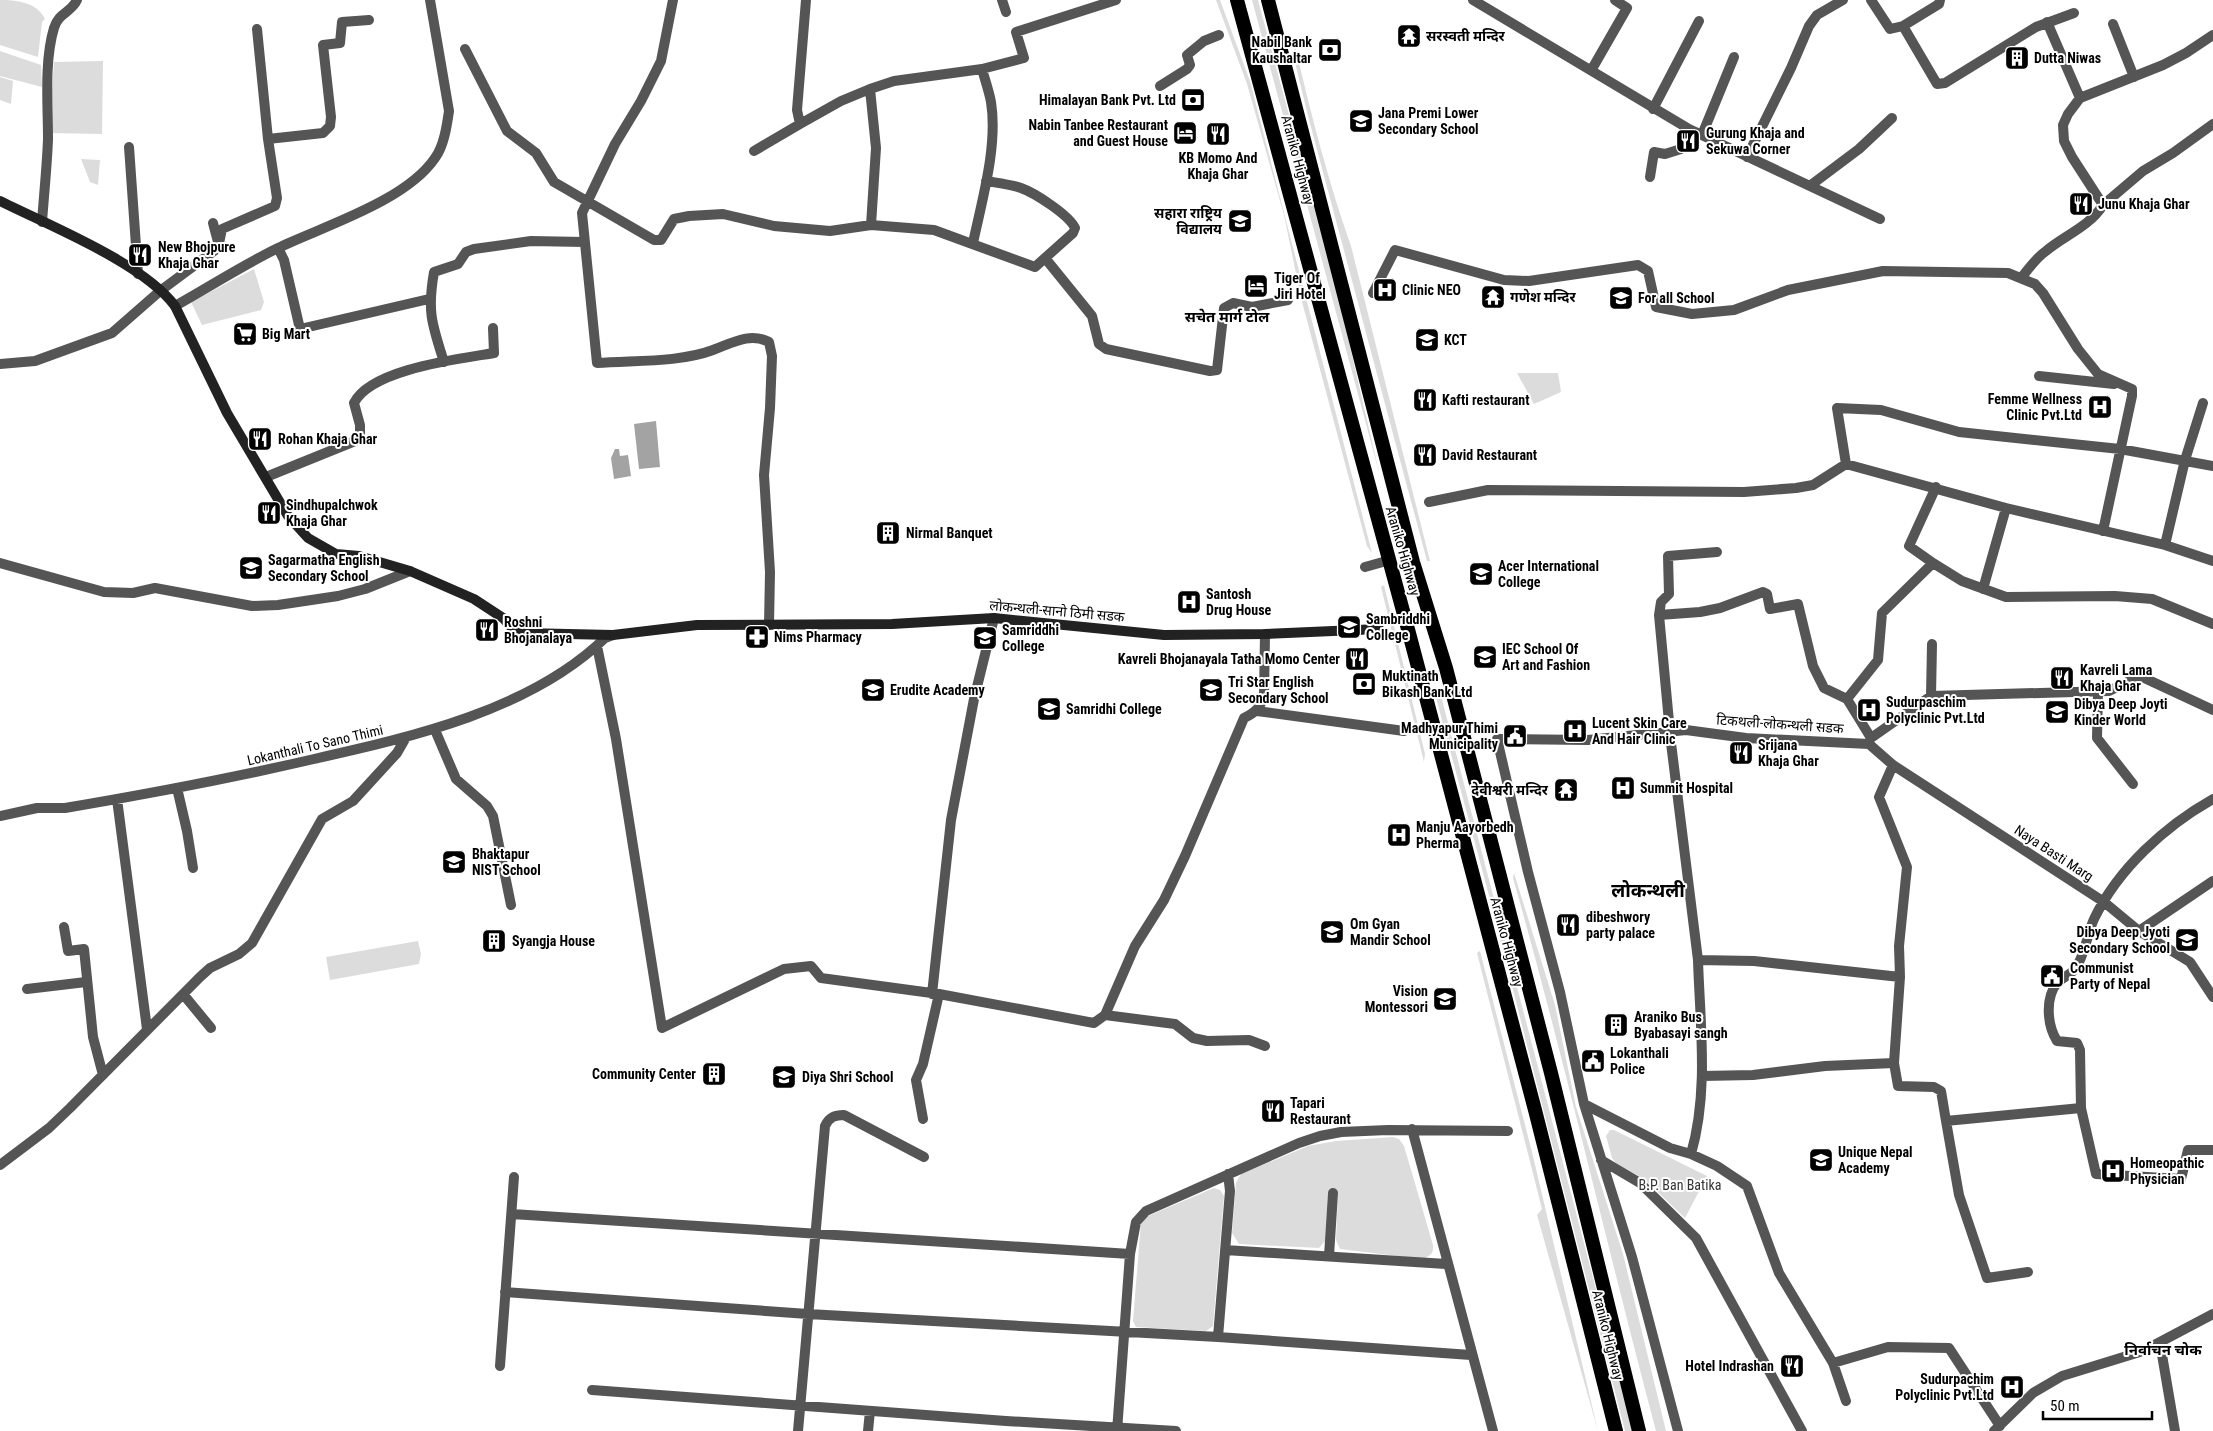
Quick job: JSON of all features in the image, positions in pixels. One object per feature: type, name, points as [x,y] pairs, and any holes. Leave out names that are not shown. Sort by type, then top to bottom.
[{"type":"highway","name":"Araniko Highway","points":[[1237,0],[1390,560],[1535,1110],[1616,1431]]},
{"type":"highway","name":"Araniko Highway","points":[[1268,0],[1413,562],[1446,668],[1471,764],[1551,1073],[1639,1431]]},
{"type":"highway","points":[[1390,560],[1413,562]]},
{"type":"main road","points":[[0,201],[103,253],[138,274],[160,290],[176,306]]},
{"type":"main road","name":"लोकन्थली-सानो ठिमी सडक","points":[[176,306],[211,384],[288,516],[308,538],[336,554],[359,556],[410,571],[474,599],[503,618],[512,628],[523,633],[613,635],[697,625],[892,624],[994,618],[1164,635],[1264,634],[1379,629]]},
{"type":"street","points":[[42,222],[48,139],[46,106],[53,31],[58,18],[75,5],[77,0]]},
{"type":"street","points":[[176,306],[278,248],[371,208],[409,183],[437,157],[448,122],[449,111],[430,0]]},
{"type":"street","points":[[673,0],[661,61],[641,101],[615,144],[587,201],[581,222],[597,363],[684,356],[714,350],[742,339],[760,338],[769,342],[772,356],[770,408],[764,474],[770,572],[769,625]]},
{"type":"street","points":[[800,124],[797,110],[806,0]]},
{"type":"street","points":[[1002,0],[1006,12]]},
{"type":"street","points":[[754,151],[841,101],[894,80],[982,69],[1024,58],[1016,32],[1116,0]]},
{"type":"street","points":[[1473,0],[1592,69],[1653,109],[1689,129],[1880,220]]},
{"type":"street","points":[[1592,69],[1629,4],[1615,0]]},
{"type":"street","points":[[1747,157],[1791,68],[1809,26],[1817,15],[1843,0]]},
{"type":"street","points":[[1871,0],[1886,26],[1894,30],[1930,10],[1939,4],[1940,0]]},
{"type":"street","points":[[1903,26],[1937,84],[1944,83],[2048,22],[2074,13]]},
{"type":"street","points":[[268,139],[323,133],[330,126],[331,117],[323,45],[340,44],[342,22],[369,20]]},
{"type":"street","points":[[1653,109],[1699,22]]},
{"type":"street","points":[[2048,22],[2080,98]]},
{"type":"street","points":[[2113,24],[2134,77]]},
{"type":"street","points":[[0,364],[35,362],[112,333],[160,290],[218,246],[222,229],[276,206],[277,198],[268,139],[257,29]]},
{"type":"street","points":[[1160,86],[1188,69],[1190,65],[1187,55],[1204,41],[1218,35]]},
{"type":"street","points":[[2103,205],[2064,141],[2063,126],[2080,98],[2186,54],[2213,35]]},
{"type":"street","points":[[466,49],[507,131],[536,153],[554,182],[654,240],[660,240],[674,220],[689,216],[723,214],[774,226],[830,231],[871,225],[934,230],[1035,266],[1073,233],[1075,228],[1073,225],[1054,208],[1024,189],[986,181]]},
{"type":"street","points":[[1702,135],[1734,57]]},
{"type":"street","points":[[973,243],[986,181],[991,138],[991,104],[982,69]]},
{"type":"street","points":[[870,89],[876,148],[871,225]]},
{"type":"street","points":[[1810,185],[1859,149],[1892,118]]},
{"type":"street","points":[[2022,277],[2046,250],[2085,225],[2097,214],[2103,205],[2143,171],[2174,153],[2213,124]]},
{"type":"street","points":[[1650,177],[1654,152],[1666,154],[1681,149],[1689,129]]},
{"type":"street","points":[[129,147],[138,274]]},
{"type":"street","points":[[213,222],[218,246]]},
{"type":"street","points":[[444,362],[432,322],[429,299],[434,272],[458,264],[466,252],[474,249],[531,241],[584,242]]},
{"type":"street","points":[[278,248],[284,260],[300,329],[429,299]]},
{"type":"street","points":[[1373,293],[1395,250],[1504,280],[1529,281],[1638,266],[1648,271],[1656,307],[1692,314],[1734,310],[1788,290],[1883,271],[2008,273],[2022,277],[2035,284],[2043,293],[2078,349],[2098,374],[2132,389],[2103,531]]},
{"type":"street","points":[[1045,258],[1092,316],[1099,344],[1106,349],[1202,369],[1217,370],[1224,308],[1232,303],[1252,307],[1288,300]]},
{"type":"street","points":[[266,477],[360,439],[360,426],[354,403],[359,394],[367,387],[412,369],[494,353],[492,328]]},
{"type":"street","points":[[2039,376],[2127,386]]},
{"type":"street","points":[[2165,545],[2185,460],[2202,403]]},
{"type":"street","points":[[1846,464],[1837,408],[1881,410],[1959,432],[2120,449],[2213,466]]},
{"type":"street","points":[[1429,502],[1488,490],[1744,492],[1796,488],[1813,485],[1846,464],[1936,487],[2006,508],[2165,545],[2213,561]]},
{"type":"street","points":[[1936,487],[1909,546],[1962,581],[2006,596],[2115,596],[2152,599],[2213,624]]},
{"type":"street","points":[[1983,589],[2006,508]]},
{"type":"street","points":[[1691,1154],[1698,1128],[1702,1076],[1698,960],[1670,731],[1659,615],[1661,602],[1669,594],[1668,556],[1717,552]]},
{"type":"street","points":[[1365,567],[1390,560]]},
{"type":"street","points":[[0,563],[104,592],[133,593],[155,588],[252,606],[278,605],[338,596],[365,589],[410,571]]},
{"type":"street","points":[[1659,615],[1700,612],[1720,608],[1763,592],[1768,594],[1770,609],[1798,604],[1813,666],[1824,688],[1848,699],[1878,660],[1882,613],[1933,563]]},
{"type":"street","points":[[923,1119],[916,1080],[923,1064],[936,994],[951,820],[974,699],[994,618]]},
{"type":"street","points":[[1257,712],[1264,696],[1264,634]]},
{"type":"street","name":"Lokanthali To Sano Thimi","points":[[0,816],[37,808],[65,808],[177,788],[258,772],[436,730],[512,699],[555,675],[597,646],[605,638],[613,635]]},
{"type":"street","points":[[1931,696],[1932,644]]},
{"type":"street","points":[[597,646],[616,740],[662,1028],[784,968],[804,965],[811,966],[820,978],[936,994],[1094,1023],[1105,1015],[1135,946],[1164,900],[1185,856],[1244,718],[1257,712],[1404,731]]},
{"type":"street","points":[[1870,741],[1931,696],[2108,691],[2140,676],[2213,710]]},
{"type":"street","points":[[2098,691],[2097,738],[2133,784]]},
{"type":"street","name":"Naya Basti Marg","points":[[1848,699],[1870,741],[1894,765],[2104,902],[2139,931],[2190,962],[2213,996]]},
{"type":"street","points":[[436,730],[456,779],[487,806],[493,816],[510,904]]},
{"type":"street","name":"टिकथली-लोकन्थली सडक","points":[[1584,1104],[1560,992],[1528,872],[1497,739],[1588,740],[1686,730],[1746,738],[1870,741]]},
{"type":"street","points":[[0,1165],[49,1128],[210,968],[229,960],[252,943],[322,819],[352,801],[397,753],[405,738]]},
{"type":"street","points":[[1894,765],[1879,798],[1907,867],[1899,946],[1900,977],[1894,1063],[1898,1086],[1934,1086],[1941,1090],[1959,1195],[1988,1278],[2028,1272]]},
{"type":"street","points":[[177,788],[188,831],[193,868]]},
{"type":"street","points":[[118,799],[147,1029]]},
{"type":"street","points":[[2213,799],[2178,822],[2134,860],[2104,902],[2094,920],[2076,968],[2058,983],[2051,994],[2049,1007],[2053,1034],[2057,1041],[2077,1043],[2080,1050],[2081,1108],[2096,1174],[2181,1179],[2188,1150],[2213,1150]]},
{"type":"street","points":[[2139,931],[2213,881]]},
{"type":"street","points":[[64,927],[68,951],[84,949],[93,1037],[103,1075]]},
{"type":"street","points":[[1698,960],[1754,961],[1900,977]]},
{"type":"street","points":[[27,989],[86,982]]},
{"type":"street","points":[[183,994],[211,1028]]},
{"type":"street","points":[[1105,1015],[1175,1024],[1193,1038],[1249,1040],[1265,1046]]},
{"type":"street","points":[[1702,1076],[1753,1076],[1825,1066],[1894,1063]]},
{"type":"street","points":[[1584,1104],[1670,1148],[1691,1154],[1718,1166],[1747,1186],[1779,1273],[1833,1363],[1846,1401]]},
{"type":"street","points":[[1584,1104],[1632,1257],[1678,1431]]},
{"type":"street","points":[[1946,1121],[2081,1108]]},
{"type":"street","points":[[798,1431],[815,1232],[827,1120],[836,1115],[844,1115],[924,1157]]},
{"type":"street","points":[[1117,1429],[1130,1254],[1136,1222],[1141,1215],[1228,1174],[1320,1136],[1341,1132],[1412,1129],[1508,1131]]},
{"type":"street","points":[[1412,1129],[1446,1264],[1493,1431]]},
{"type":"street","points":[[1601,1160],[1640,1183],[1696,1238],[1802,1431]]},
{"type":"street","points":[[1218,1337],[1230,1191],[1228,1174]]},
{"type":"street","points":[[500,1366],[514,1177]]},
{"type":"street","points":[[1329,1256],[1333,1193]]},
{"type":"street","points":[[512,1214],[815,1232],[1130,1254]]},
{"type":"street","points":[[1225,1250],[1446,1264]]},
{"type":"street","points":[[505,1292],[808,1314],[1218,1337],[1471,1355]]},
{"type":"street","points":[[1833,1363],[1888,1347],[1949,1348],[1997,1428],[2033,1393],[2062,1376],[2143,1351],[2213,1314]]},
{"type":"street","points":[[2160,1343],[2175,1431]]},
{"type":"street","points":[[592,1390],[1006,1422],[1176,1431]]},
{"type":"street","points":[[868,1431],[870,1411]]},
{"type":"green space","points":[[0,0],[26,3],[37,9],[45,19],[42,22],[38,57],[0,45]]},
{"type":"green space","points":[[1216,0],[1220,0],[1250,81],[1372,553],[1367,546],[1301,298],[1284,215],[1247,84]]},
{"type":"green space","points":[[1252,0],[1258,0],[1341,308],[1380,476]]},
{"type":"green space","points":[[1295,46],[1320,147],[1351,246],[1430,561],[1427,561],[1308,116],[1293,54]]},
{"type":"green space","points":[[0,51],[41,65],[42,87],[0,76]]},
{"type":"green space","points":[[103,61],[102,134],[49,133],[54,62]]},
{"type":"green space","points":[[0,77],[13,81],[11,104],[0,100]]},
{"type":"green space","points":[[81,159],[100,160],[98,185],[90,182]]},
{"type":"green space","points":[[254,269],[264,302],[261,310],[202,325],[191,302]]},
{"type":"green space","points":[[1517,373],[1558,373],[1561,392],[1534,404]]},
{"type":"green space","points":[[1384,585],[1425,754],[1424,762],[1381,587]]},
{"type":"green space","points":[[1440,692],[1633,1431],[1625,1431],[1491,903],[1435,694]]},
{"type":"green space","points":[[1514,873],[1555,1005],[1576,1107],[1623,1254],[1666,1431],[1656,1431],[1513,878]]},
{"type":"green space","points":[[418,941],[421,954],[419,964],[330,980],[326,957]]},
{"type":"green space","points":[[1480,951],[1532,1152],[1598,1431],[1537,1215],[1542,1209],[1477,953]]},
{"type":"green space","name":"B.P. Ban Batika","points":[[1610,1130],[1614,1130],[1707,1176],[1685,1218],[1644,1179],[1616,1163],[1612,1158],[1606,1136]]},
{"type":"green space","points":[[1393,1137],[1399,1139],[1404,1146],[1433,1245],[1433,1251],[1429,1256],[1422,1259],[1340,1249],[1336,1240],[1338,1193],[1328,1192],[1325,1241],[1319,1248],[1239,1244],[1232,1233],[1236,1183],[1241,1174],[1308,1146],[1336,1141]]},
{"type":"green space","points":[[1214,1188],[1220,1190],[1224,1196],[1213,1326],[1206,1331],[1136,1327],[1133,1321],[1141,1222],[1148,1216]]},
{"type":"shaded area","points":[[656,421],[660,467],[639,469],[634,424]]},
{"type":"shaded area","points":[[615,449],[619,449],[620,456],[628,455],[631,476],[614,479],[611,458]]},
{"type":"place","name":"सरस्वती मन्दिर","points":[[1409,36]]},
{"type":"place","name":"Nabil Bank Kaushaltar","points":[[1330,50]]},
{"type":"place","name":"Dutta Niwas","points":[[2017,58]]},
{"type":"place","name":"Himalayan Bank Pvt. Ltd","points":[[1193,100]]},
{"type":"place","name":"Jana Premi Lower Secondary School","points":[[1361,121]]},
{"type":"place","name":"Nabin Tanbee Restaurant and Guest House","points":[[1185,133]]},
{"type":"place","name":"KB Momo And Khaja Ghar","points":[[1218,134]]},
{"type":"place","name":"Gurung Khaja and Sekuwa Corner","points":[[1688,141]]},
{"type":"place","name":"Junu Khaja Ghar","points":[[2081,204]]},
{"type":"place","name":"सहारा राष्ट्रिय विद्यालय","points":[[1240,221]]},
{"type":"place","name":"New Bhojpure Khaja Ghar","points":[[140,255]]},
{"type":"place","name":"Tiger Of Jiri Hotel","points":[[1256,286]]},
{"type":"place","name":"Clinic NEO","points":[[1385,290]]},
{"type":"place","name":"गणेश मन्दिर","points":[[1493,297]]},
{"type":"place","name":"For all School","points":[[1621,298]]},
{"type":"place","name":"Big Mart","points":[[245,334]]},
{"type":"place","name":"KCT","points":[[1427,340]]},
{"type":"place","name":"Kafti restaurant","points":[[1425,400]]},
{"type":"place","name":"Femme Wellness Clinic Pvt.Ltd","points":[[2100,407]]},
{"type":"place","name":"Rohan Khaja Ghar","points":[[260,439]]},
{"type":"place","name":"David Restaurant","points":[[1425,455]]},
{"type":"place","name":"Sindhupalchwok Khaja Ghar","points":[[269,513]]},
{"type":"place","name":"Nirmal Banquet","points":[[888,533]]},
{"type":"place","name":"Sagarmatha English Secondary School","points":[[251,568]]},
{"type":"place","name":"Acer International College","points":[[1481,574]]},
{"type":"place","name":"Santosh Drug House","points":[[1189,602]]},
{"type":"place","name":"Sambriddhi College","points":[[1349,627]]},
{"type":"place","name":"Roshni Bhojanalaya","points":[[487,630]]},
{"type":"place","name":"Nims Pharmacy","points":[[757,637]]},
{"type":"place","name":"Samriddhi College","points":[[985,638]]},
{"type":"place","name":"IEC School Of Art and Fashion","points":[[1485,657]]},
{"type":"place","name":"Kavreli Bhojanayala Tatha Momo Center","points":[[1357,659]]},
{"type":"place","name":"Kavreli Lama Khaja Ghar","points":[[2062,678]]},
{"type":"place","name":"Muktinath Bikash Bank Ltd","points":[[1364,684]]},
{"type":"place","name":"Erudite Academy","points":[[873,690]]},
{"type":"place","name":"Tri Star English Secondary School","points":[[1211,690]]},
{"type":"place","name":"Samridhi College","points":[[1049,709]]},
{"type":"place","name":"Sudurpaschim Polyclinic Pvt.Ltd","points":[[1869,710]]},
{"type":"place","name":"Dibya Deep Joyti Kinder World","points":[[2057,712]]},
{"type":"place","name":"Lucent Skin Care And Hair Clinic","points":[[1575,731]]},
{"type":"place","name":"Madhyapur Thimi Municipality","points":[[1515,736]]},
{"type":"place","name":"Srijana Khaja Ghar","points":[[1741,753]]},
{"type":"place","name":"Summit Hospital","points":[[1623,788]]},
{"type":"place","name":"देवीश्वरी मन्दिर","points":[[1566,790]]},
{"type":"place","name":"Manju Aayorbedh Pherma","points":[[1399,835]]},
{"type":"place","name":"Bhaktapur NIST School","points":[[454,862]]},
{"type":"place","name":"dibeshwory party palace","points":[[1568,925]]},
{"type":"place","name":"Om Gyan Mandir School","points":[[1332,932]]},
{"type":"place","name":"Dibya Deep Jyoti Secondary School","points":[[2187,940]]},
{"type":"place","name":"Syangja House","points":[[494,941]]},
{"type":"place","name":"Communist Party of Nepal","points":[[2052,976]]},
{"type":"place","name":"Vision Montessori","points":[[1445,999]]},
{"type":"place","name":"Araniko Bus Byabasayi sangh","points":[[1616,1025]]},
{"type":"place","name":"Lokanthali Police","points":[[1593,1061]]},
{"type":"place","name":"Community Center","points":[[714,1074]]},
{"type":"place","name":"Diya Shri School","points":[[784,1077]]},
{"type":"place","name":"Tapari Restaurant","points":[[1273,1111]]},
{"type":"place","name":"Unique Nepal Academy","points":[[1821,1160]]},
{"type":"place","name":"Homeopathic Physician","points":[[2113,1171]]},
{"type":"place","name":"Hotel Indrashan","points":[[1792,1366]]},
{"type":"place","name":"Sudurpachim Polyclinic Pvt.Ltd","points":[[2012,1387]]},
{"type":"district","name":"सचेत मार्ग टोल","points":[[1227,317]]},
{"type":"district","name":"लोकन्थली","points":[[1648,890]]},
{"type":"district","name":"निर्वाचन चोक","points":[[2163,1350]]}]
